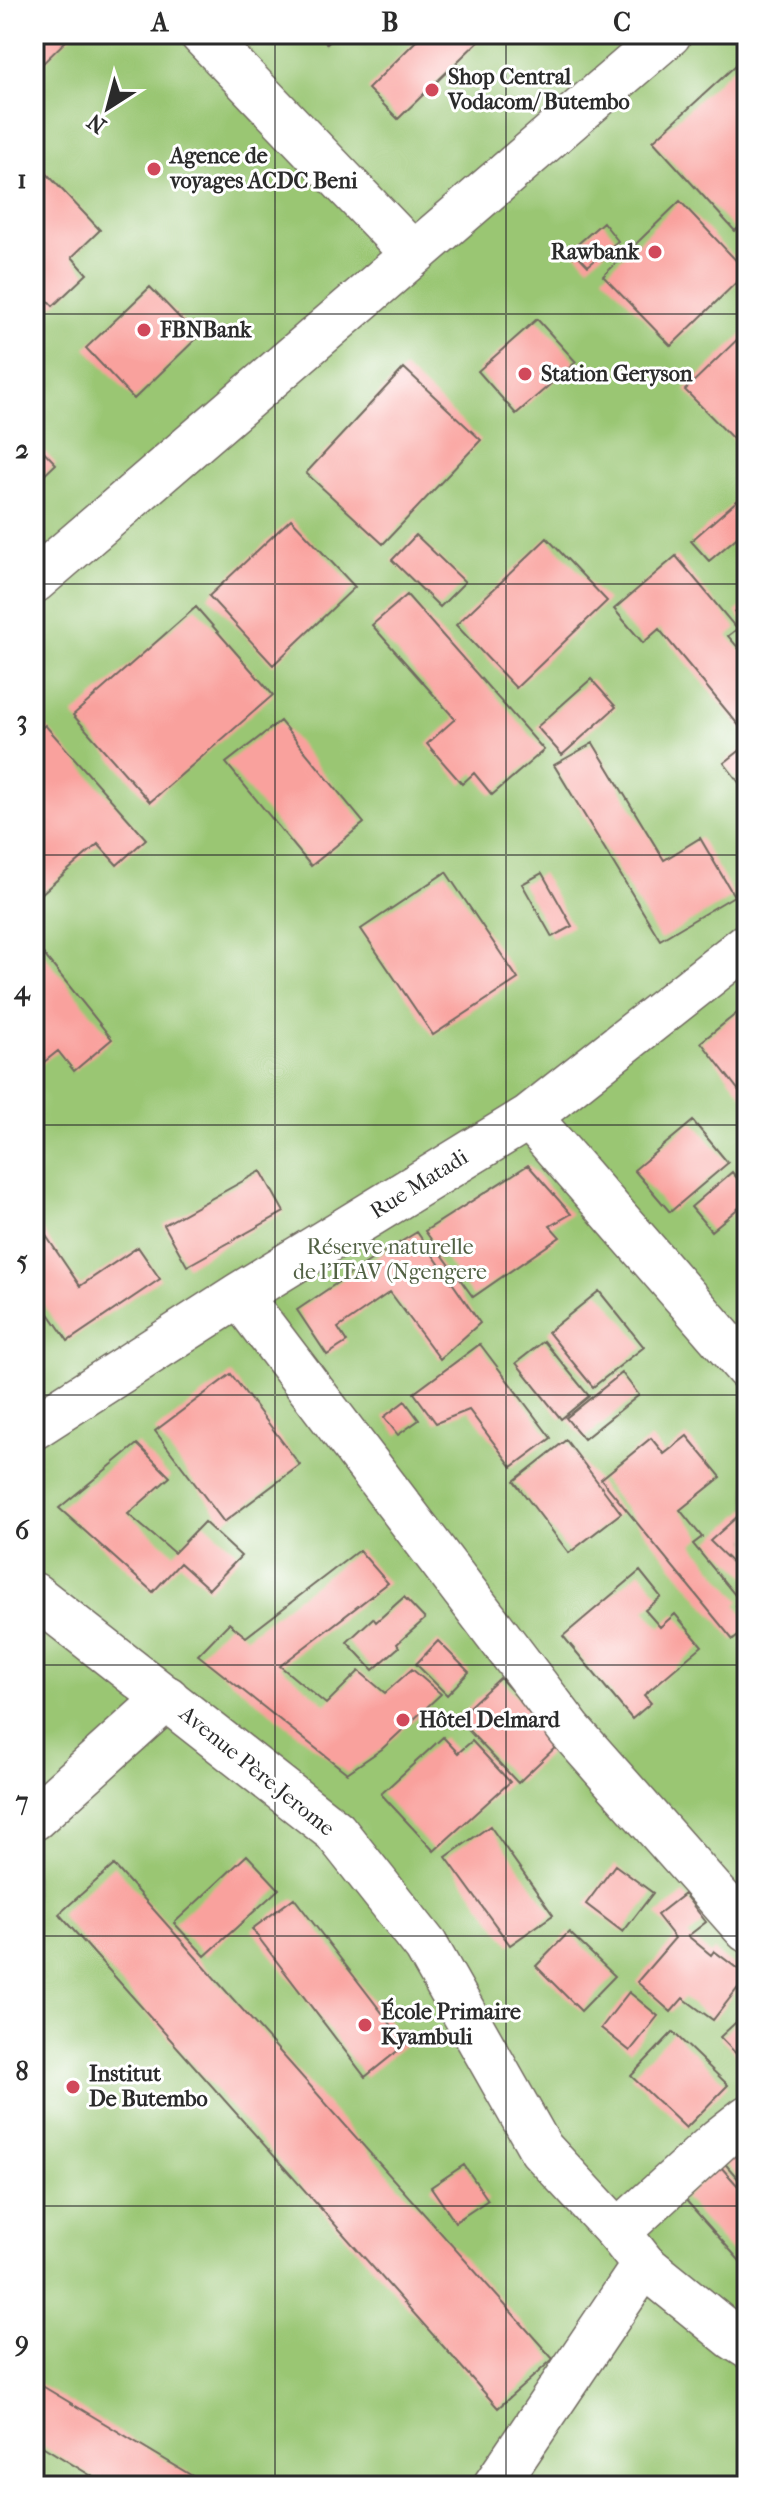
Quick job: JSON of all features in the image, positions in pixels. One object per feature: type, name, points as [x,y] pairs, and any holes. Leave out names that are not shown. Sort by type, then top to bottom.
[{"type":"main road","points":[[202,34],[412,253]]},
{"type":"main road","points":[[34,581],[669,34]]},
{"type":"main road","name":"Rue Matadi","points":[[34,1427],[239,1295],[529,1117],[747,945]]},
{"type":"main road","points":[[529,1117],[747,1368]]},
{"type":"main road","points":[[239,1295],[570,1730],[747,1930]]},
{"type":"main road","name":"Avenue Père Jerome","points":[[34,1595],[335,1831],[426,1946],[541,2149],[618,2232],[644,2265],[747,2346]]},
{"type":"main road","points":[[34,1818],[167,1698]]},
{"type":"main road","points":[[618,2232],[747,2118]]},
{"type":"main road","points":[[495,2486],[644,2265]]},
{"type":"green space","name":"Réserve naturelle de l'ITAV (Ngengere","points":[[34,34],[747,34],[747,2486],[34,2486]]},
{"type":"building","points":[[34,34],[73,34],[34,72]]},
{"type":"building","points":[[318,34],[338,34],[327,44]]},
{"type":"building","points":[[423,34],[486,34],[398,119],[368,89]]},
{"type":"building","points":[[747,55],[747,220],[735,231],[653,141]]},
{"type":"building","points":[[34,160],[100,230],[72,257],[87,274],[53,306],[37,289],[34,293]]},
{"type":"building","points":[[680,201],[747,272],[671,346],[603,276]]},
{"type":"building","points":[[603,222],[618,241],[588,266],[572,249]]},
{"type":"building","points":[[150,287],[198,337],[134,399],[86,348]]},
{"type":"building","points":[[537,319],[576,362],[516,414],[478,371]]},
{"type":"building","points":[[747,330],[747,453],[685,390]]},
{"type":"building","points":[[404,368],[481,440],[383,544],[306,473]]},
{"type":"building","points":[[34,441],[56,464],[34,485]]},
{"type":"building","points":[[747,492],[747,529],[709,561],[691,541]]},
{"type":"building","points":[[291,519],[355,587],[273,665],[209,596]]},
{"type":"building","points":[[416,535],[465,582],[440,607],[392,560]]},
{"type":"building","points":[[547,538],[607,601],[516,688],[456,625]]},
{"type":"building","points":[[676,556],[737,629],[728,636],[747,658],[745,733],[659,629],[643,643],[614,609]]},
{"type":"building","points":[[407,595],[544,750],[492,795],[474,773],[462,784],[427,744],[455,719],[372,625]]},
{"type":"building","points":[[747,603],[747,626],[735,612]]},
{"type":"building","points":[[196,607],[273,695],[150,802],[73,715]]},
{"type":"building","points":[[591,679],[616,707],[562,755],[537,727]]},
{"type":"building","points":[[280,721],[364,823],[311,866],[226,763]]},
{"type":"building","points":[[45,725],[146,839],[117,865],[98,844],[41,894],[34,886],[34,734]]},
{"type":"building","points":[[593,743],[664,860],[700,838],[734,896],[660,940],[554,765]]},
{"type":"building","points":[[747,745],[747,793],[724,763]]},
{"type":"building","points":[[446,872],[518,979],[433,1035],[361,929]]},
{"type":"building","points":[[542,873],[572,926],[552,937],[522,884]]},
{"type":"building","points":[[41,951],[112,1039],[74,1071],[58,1051],[34,1070],[34,957]]},
{"type":"building","points":[[747,1005],[747,1101],[701,1042]]},
{"type":"building","points":[[693,1121],[728,1163],[670,1212],[634,1170]]},
{"type":"building","points":[[528,1165],[571,1214],[550,1226],[560,1237],[473,1297],[425,1231]]},
{"type":"building","points":[[261,1171],[284,1212],[187,1266],[164,1225]]},
{"type":"building","points":[[732,1172],[747,1190],[747,1201],[711,1231],[691,1207]]},
{"type":"building","points":[[34,1218],[80,1286],[138,1247],[160,1279],[68,1341],[34,1292]]},
{"type":"building","points":[[417,1232],[480,1323],[440,1359],[390,1292],[338,1328],[347,1342],[327,1355],[297,1310]]},
{"type":"building","points":[[599,1291],[644,1347],[593,1387],[548,1332]]},
{"type":"building","points":[[544,1341],[589,1396],[561,1419],[516,1363]]},
{"type":"building","points":[[480,1344],[551,1438],[512,1467],[469,1410],[436,1423],[414,1393]]},
{"type":"building","points":[[622,1373],[639,1395],[584,1439],[566,1418]]},
{"type":"building","points":[[231,1374],[300,1465],[224,1522],[155,1431]]},
{"type":"building","points":[[405,1401],[419,1420],[398,1435],[384,1417]]},
{"type":"building","points":[[687,1436],[721,1477],[680,1510],[702,1537],[693,1544],[740,1601],[736,1605],[747,1619],[747,1629],[733,1640],[601,1479],[651,1438],[664,1454]]},
{"type":"building","points":[[566,1440],[621,1513],[569,1553],[514,1481]]},
{"type":"building","points":[[137,1444],[170,1477],[128,1514],[174,1553],[204,1522],[241,1556],[209,1589],[180,1563],[153,1592],[59,1508]]},
{"type":"building","points":[[747,1508],[747,1577],[710,1541]]},
{"type":"building","points":[[359,1550],[388,1583],[280,1666],[326,1704],[359,1671],[385,1693],[412,1669],[441,1694],[382,1749],[347,1773],[198,1655],[229,1623],[246,1637]]},
{"type":"building","points":[[640,1571],[661,1597],[645,1610],[660,1627],[675,1614],[702,1646],[644,1695],[651,1703],[632,1719],[563,1636]]},
{"type":"building","points":[[404,1597],[425,1619],[373,1670],[347,1642],[373,1618],[376,1622]]},
{"type":"building","points":[[438,1641],[469,1672],[447,1695],[416,1664]]},
{"type":"building","points":[[500,1678],[560,1743],[518,1783],[457,1718]]},
{"type":"building","points":[[443,1737],[458,1753],[472,1741],[510,1782],[434,1851],[381,1794]]},
{"type":"building","points":[[490,1826],[553,1915],[510,1945],[446,1857]]},
{"type":"building","points":[[247,1855],[279,1889],[205,1956],[174,1923]]},
{"type":"building","points":[[114,1865],[553,2359],[498,2408],[59,1914]]},
{"type":"building","points":[[615,1865],[653,1893],[623,1932],[586,1904]]},
{"type":"building","points":[[684,1894],[706,1922],[688,1936],[711,1955],[714,1951],[747,1976],[713,2020],[683,1998],[671,2012],[637,1982],[675,1938],[657,1915]]},
{"type":"building","points":[[294,1898],[406,2044],[365,2077],[252,1929]]},
{"type":"building","points":[[569,1932],[615,1976],[581,2011],[536,1966]]},
{"type":"building","points":[[629,1992],[658,2016],[630,2051],[601,2028]]},
{"type":"building","points":[[747,2012],[747,2065],[720,2037]]},
{"type":"building","points":[[673,2032],[728,2085],[686,2128],[631,2076]]},
{"type":"building","points":[[747,2136],[747,2189],[721,2159]]},
{"type":"building","points":[[464,2165],[488,2200],[455,2222],[431,2187]]},
{"type":"building","points":[[720,2166],[747,2196],[747,2269],[684,2198]]},
{"type":"building","points":[[34,2381],[209,2486],[108,2486],[34,2441]]},
{"type":"place","name":"Shop Central Vodacom/ Butembo","points":[[432,90]]},
{"type":"place","name":"Agence de voyages ACDC Beni","points":[[154,169]]},
{"type":"place","name":"Rawbank","points":[[655,252]]},
{"type":"place","name":"FBNBank","points":[[144,330]]},
{"type":"place","name":"Station Geryson","points":[[525,374]]},
{"type":"place","name":"Hôtel Delmard","points":[[403,1720]]},
{"type":"place","name":"École Primaire Kyambuli","points":[[365,2025]]},
{"type":"place","name":"Institut De Butembo","points":[[73,2087]]}]
